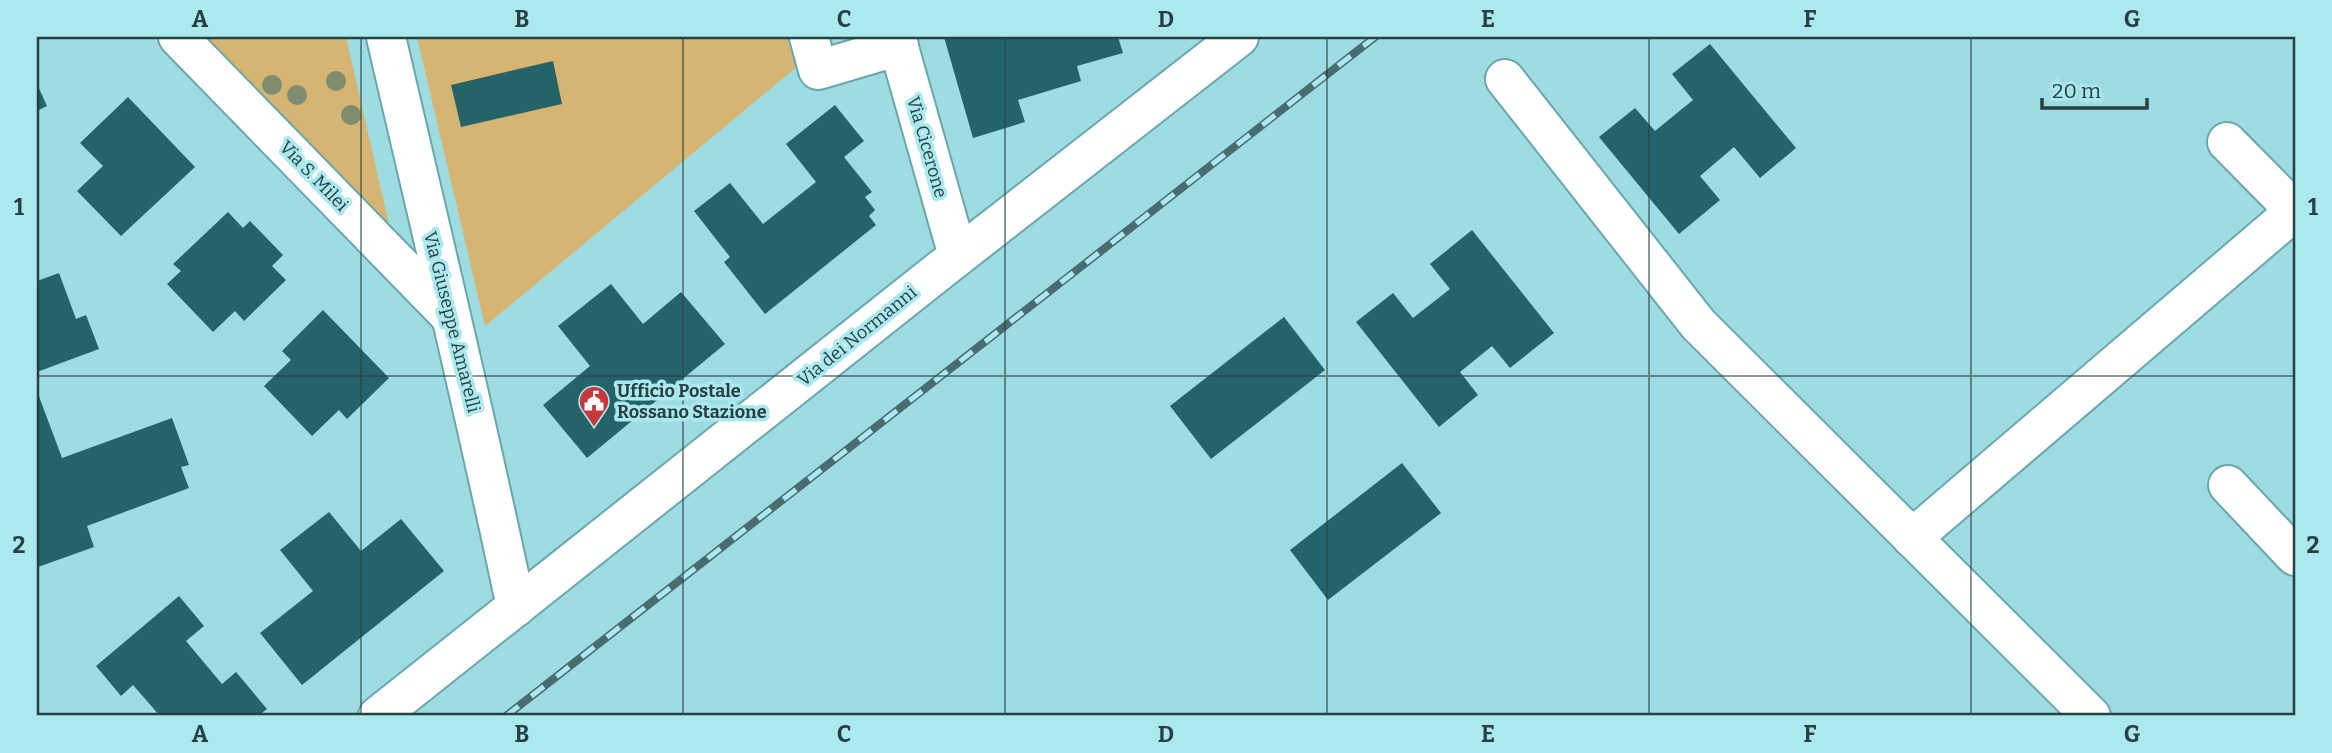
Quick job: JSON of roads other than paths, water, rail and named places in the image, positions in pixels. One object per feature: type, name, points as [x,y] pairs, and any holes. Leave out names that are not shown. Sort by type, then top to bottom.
[{"type":"street","name":"Via S. Milei","points":[[178,37],[450,316]]},
{"type":"street","name":"Via Giuseppe Amarelli","points":[[386,37],[450,316],[465,368],[516,607]]},
{"type":"street","points":[[809,37],[818,70],[897,42]]},
{"type":"street","name":"Via dei Normanni","points":[[379,716],[958,256],[1239,37]]},
{"type":"street","name":"Via Cicerone","points":[[897,42],[958,256]]},
{"type":"street","points":[[1505,79],[1698,324],[2091,716]]},
{"type":"street","points":[[1912,538],[2295,211],[2227,142]]},
{"type":"street","points":[[2228,485],[2295,556]]},
{"type":"railway","points":[[506,716],[1375,37]]},
{"type":"place","name":"Ufficio Postale Rossano Stazione","points":[[594,428]]}]
